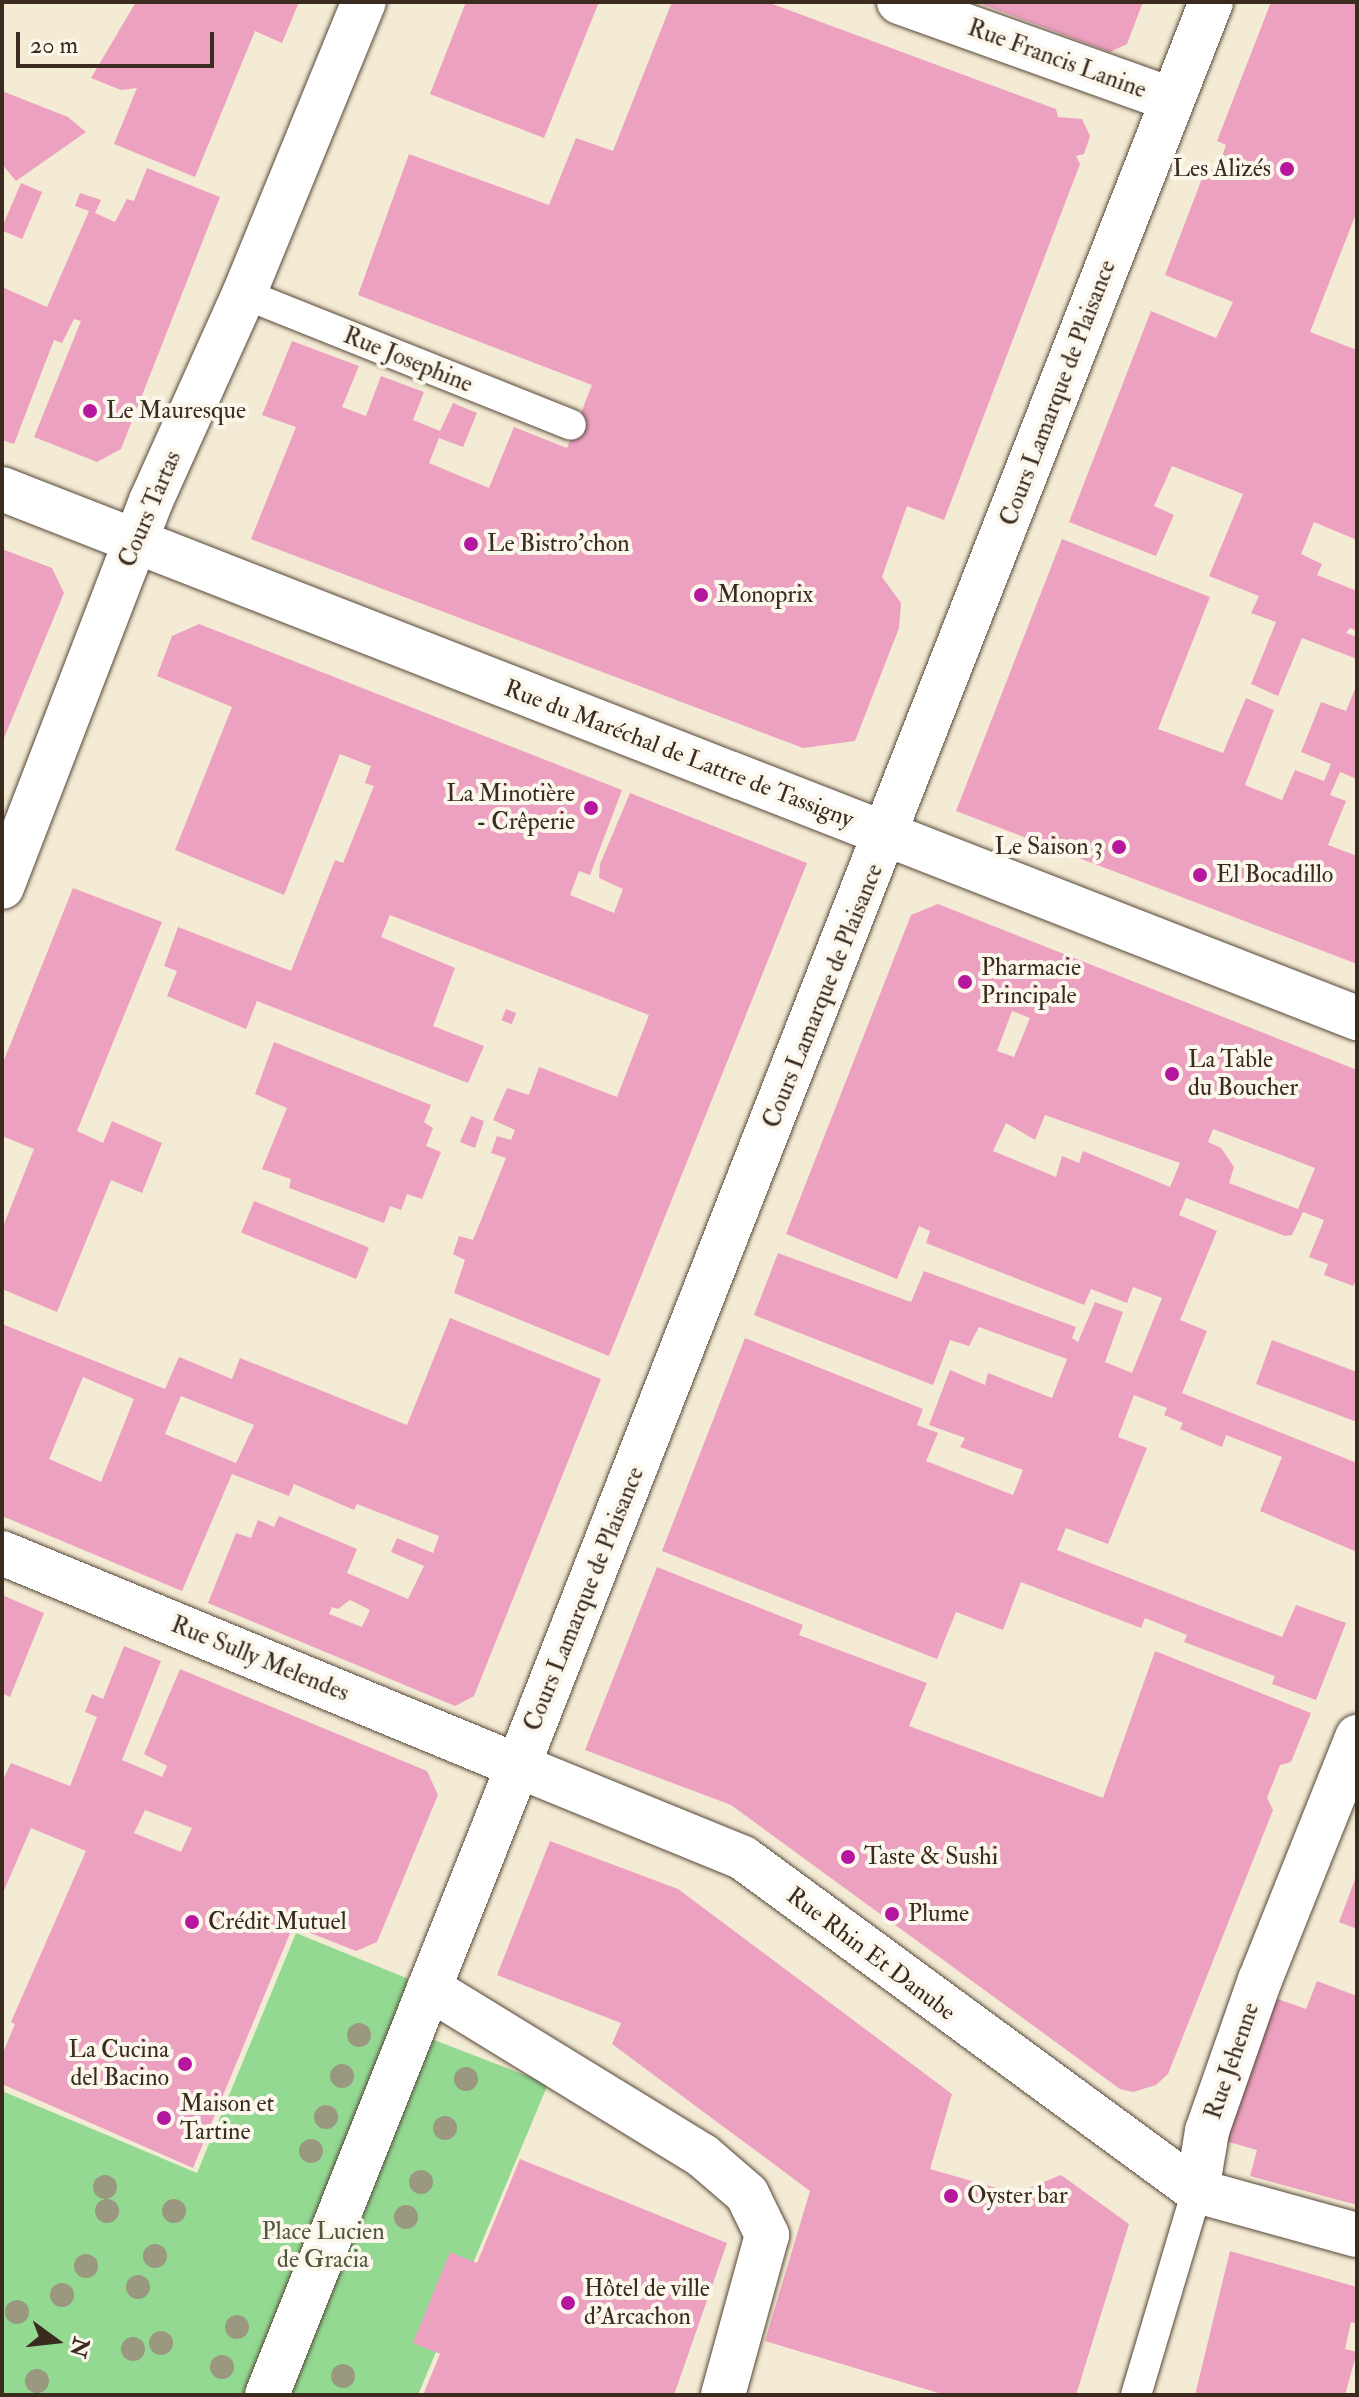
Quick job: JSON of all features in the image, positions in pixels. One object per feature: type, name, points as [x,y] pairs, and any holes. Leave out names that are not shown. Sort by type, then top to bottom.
[{"type":"street","name":"Cours Tartas","points":[[2,887],[136,541],[244,294],[364,2]]},
{"type":"street","name":"Rue Francis Lanine","points":[[899,2],[1170,99]]},
{"type":"street","name":"Cours Lamarque de Plaisance","points":[[429,1988],[887,835],[1170,99],[1211,2]]},
{"type":"street","name":"Rue du Maréchal de Lattre de Tassigny","points":[[2,489],[1357,1018]]},
{"type":"street","name":"Rue Sully Melendes","points":[[2,1553],[518,1766]]},
{"type":"street","name":"Rue Jehenne","points":[[1197,2191],[1207,2131],[1260,1980],[1357,1737]]},
{"type":"street","name":"Rue Rhin Et Danube","points":[[518,1766],[743,1858],[1197,2191]]},
{"type":"street","points":[[267,2395],[429,1988],[703,2156],[747,2194],[767,2235],[723,2395]]},
{"type":"street","points":[[1197,2191],[1357,2235]]},
{"type":"lane","name":"Rue Josephine","points":[[244,294],[571,425]]},
{"type":"lane","name":"Rue Jehenne","points":[[1136,2395],[1197,2191]]},
{"type":"green space","name":"Place Lucien de Gracia","points":[[296,1933],[416,1982],[398,2026],[548,2084],[418,2395],[2,2395],[2,2091],[197,2173]]},
{"type":"building","points":[[136,2],[299,2],[282,43],[255,31],[195,177],[114,144],[137,88],[121,90],[91,78]]},
{"type":"building","points":[[466,2],[599,2],[544,138],[430,94]]},
{"type":"building","points":[[672,2],[767,2],[1056,109],[1058,117],[1082,119],[1090,136],[1084,154],[1076,156],[1080,164],[944,520],[907,506],[882,577],[901,603],[899,628],[855,741],[803,748],[251,539],[296,427],[262,415],[292,341],[359,366],[342,407],[366,416],[381,376],[424,392],[413,420],[440,431],[453,403],[477,413],[463,447],[439,438],[429,463],[489,488],[514,427],[567,448],[592,385],[358,295],[409,154],[549,205],[576,138],[613,151]]},
{"type":"building","points":[[976,2],[1143,2],[1127,44],[1110,52]]},
{"type":"building","points":[[1271,2],[1357,2],[1357,211],[1310,332],[1357,350],[1357,540],[1314,522],[1301,554],[1322,564],[1317,575],[1357,591],[1357,631],[1350,628],[1346,633],[1357,637],[1357,659],[1302,638],[1278,696],[1251,684],[1276,622],[1251,613],[1259,596],[1209,576],[1243,494],[1172,466],[1154,506],[1174,515],[1156,556],[1069,522],[1151,311],[1216,338],[1233,302],[1165,275],[1206,168],[1217,171],[1226,145],[1217,141]]},
{"type":"building","points":[[2,91],[68,117],[86,132],[16,181],[2,164]]},
{"type":"building","points":[[147,168],[220,197],[121,449],[97,462],[34,437],[81,321],[74,319],[62,343],[54,340],[14,444],[2,440],[2,287],[47,307],[89,211],[75,206],[80,193],[101,200],[95,213],[115,222],[127,199],[134,201]]},
{"type":"building","points":[[21,183],[42,192],[22,239],[2,230]]},
{"type":"building","points":[[1062,539],[1210,597],[1158,729],[1223,753],[1246,698],[1274,710],[1245,785],[1282,800],[1295,770],[1324,781],[1331,764],[1301,752],[1321,702],[1346,711],[1357,684],[1357,779],[1340,772],[1330,795],[1346,801],[1328,845],[1357,856],[1357,964],[956,811]]},
{"type":"building","points":[[2,549],[52,568],[64,593],[2,743]]},
{"type":"building","points":[[199,624],[622,790],[590,875],[579,871],[570,895],[614,913],[623,889],[599,878],[600,864],[630,793],[807,863],[609,1356],[454,1293],[465,1260],[453,1254],[459,1236],[473,1240],[506,1158],[491,1153],[497,1136],[511,1140],[515,1130],[493,1120],[507,1088],[529,1095],[539,1067],[617,1097],[649,1015],[390,915],[381,937],[455,968],[433,1026],[484,1046],[468,1083],[257,1001],[246,1029],[167,996],[177,971],[164,966],[178,927],[291,971],[335,860],[343,863],[374,786],[365,783],[371,766],[340,754],[284,895],[175,850],[232,707],[157,676],[172,636]]},
{"type":"building","points":[[73,888],[162,922],[77,1131],[103,1143],[112,1121],[162,1143],[142,1193],[111,1180],[57,1312],[2,1289],[2,1229],[34,1149],[2,1136],[2,1065]]},
{"type":"building","points":[[938,904],[1357,1070],[1357,1278],[1353,1286],[1324,1275],[1328,1264],[1309,1257],[1324,1220],[1303,1212],[1292,1235],[1285,1236],[1186,1198],[1179,1215],[1217,1231],[1180,1320],[1207,1331],[1182,1393],[1357,1463],[1357,1552],[1260,1511],[1282,1457],[1226,1435],[1222,1447],[1180,1429],[1183,1423],[1164,1415],[1167,1408],[1134,1395],[1118,1437],[1147,1448],[1108,1544],[1066,1528],[1057,1550],[1282,1637],[1296,1605],[1346,1623],[1316,1700],[1272,1684],[1275,1676],[1184,1642],[1187,1635],[1145,1618],[1141,1628],[1021,1582],[1003,1630],[956,1612],[937,1659],[662,1551],[745,1338],[923,1409],[917,1425],[938,1433],[926,1461],[1013,1495],[1023,1470],[960,1447],[965,1438],[929,1425],[950,1370],[985,1385],[988,1373],[1052,1398],[1067,1359],[979,1327],[969,1346],[950,1340],[933,1385],[754,1315],[778,1253],[911,1302],[924,1271],[1076,1327],[1072,1338],[1078,1342],[1095,1302],[1123,1312],[1105,1362],[1132,1373],[1162,1298],[1133,1287],[1127,1303],[1091,1289],[1084,1305],[926,1243],[930,1231],[919,1226],[897,1279],[786,1234],[911,915]],"holes":[[[1012,1011],[1030,1018],[1014,1057],[997,1051]],[[1045,1115],[1180,1163],[1170,1187],[1083,1151],[1079,1163],[1062,1156],[1056,1177],[993,1151],[1006,1123],[1035,1140]],[[1213,1129],[1315,1168],[1298,1209],[1229,1183],[1234,1167],[1221,1148],[1208,1142]]]},
{"type":"building","points":[[506,1009],[516,1013],[512,1024],[502,1020]]},
{"type":"building","points":[[274,1042],[431,1105],[424,1122],[433,1128],[426,1146],[441,1152],[422,1199],[407,1194],[401,1210],[390,1206],[384,1223],[289,1188],[291,1179],[262,1169],[287,1108],[255,1094]]},
{"type":"building","points":[[471,1116],[484,1121],[475,1148],[460,1142]]},
{"type":"building","points":[[254,1201],[369,1247],[356,1279],[241,1233]]},
{"type":"building","points":[[450,1318],[601,1379],[474,1696],[455,1706],[208,1603],[236,1533],[251,1538],[258,1520],[274,1527],[279,1516],[357,1549],[347,1573],[408,1599],[424,1566],[391,1552],[397,1538],[433,1553],[439,1536],[357,1504],[354,1510],[294,1484],[289,1496],[232,1474],[182,1591],[2,1516],[2,1324],[165,1389],[179,1357],[232,1379],[240,1358],[407,1425]],"holes":[[[83,1377],[134,1399],[101,1482],[49,1459]],[[181,1396],[254,1425],[236,1463],[165,1434]],[[350,1600],[370,1610],[362,1627],[329,1614],[332,1607],[338,1609]]]},
{"type":"building","points":[[1272,1340],[1357,1372],[1357,1422],[1256,1384]]},
{"type":"building","points":[[657,1567],[803,1625],[799,1635],[927,1683],[909,1726],[1103,1798],[1155,1651],[1311,1713],[1291,1762],[1280,1765],[1267,1798],[1273,1810],[1168,2074],[1156,2085],[1133,2092],[1120,2089],[731,1805],[585,1750]]},
{"type":"building","points":[[2,1595],[44,1613],[10,1697],[2,1693]]},
{"type":"building","points":[[124,1646],[161,1661],[122,1760],[162,1777],[167,1766],[144,1754],[180,1669],[427,1771],[438,1795],[377,1942],[356,1951],[293,1926],[193,2168],[2,2084],[2,2055],[15,2024],[11,2022],[86,1851],[31,1828],[2,1895],[2,1782],[11,1763],[70,1786],[97,1717],[85,1712],[92,1694],[103,1699]],"holes":[[[145,1810],[192,1828],[181,1852],[134,1833]]]},
{"type":"building","points":[[550,1841],[678,1889],[952,2094],[930,2169],[1024,2196],[1026,2189],[1061,2175],[1129,2224],[1076,2395],[945,2395],[765,2341],[810,2191],[612,2044],[621,2023],[497,1975]]},
{"type":"building","points":[[1357,1874],[1357,1929],[1339,1922]]},
{"type":"building","points":[[1317,1981],[1357,1996],[1357,2205],[1250,2176],[1257,2150],[1222,2140],[1272,1997],[1306,2009]]},
{"type":"building","name":"Hôtel de ville d'Arcachon","points":[[520,2159],[727,2243],[674,2395],[423,2395],[440,2354],[413,2343],[450,2252],[477,2263]]},
{"type":"building","points":[[1230,2251],[1357,2287],[1357,2324],[1351,2322],[1345,2349],[1357,2352],[1345,2395],[1195,2395]]},
{"type":"place","name":"Les Alizés","points":[[1287,169]]},
{"type":"place","name":"Le Mauresque","points":[[90,411]]},
{"type":"place","name":"Le Bistro'chon","points":[[471,544]]},
{"type":"place","name":"Monoprix","points":[[701,595]]},
{"type":"place","name":"La Minotière - Crêperie","points":[[591,808]]},
{"type":"place","name":"Le Saison 3","points":[[1119,847]]},
{"type":"place","name":"El Bocadillo","points":[[1200,875]]},
{"type":"place","name":"Pharmacie Principale","points":[[965,982]]},
{"type":"place","name":"La Table du Boucher","points":[[1172,1074]]},
{"type":"place","name":"Taste & Sushi","points":[[848,1857]]},
{"type":"place","name":"Plume","points":[[892,1914]]},
{"type":"place","name":"Crédit Mutuel","points":[[192,1922]]},
{"type":"place","name":"La Cucina del Bacino","points":[[185,2064]]},
{"type":"place","name":"Maison et Tartine","points":[[164,2118]]},
{"type":"place","name":"Oyster bar","points":[[951,2196]]},
{"type":"place","name":"Hôtel de ville d'Arcachon","points":[[568,2303]]}]
